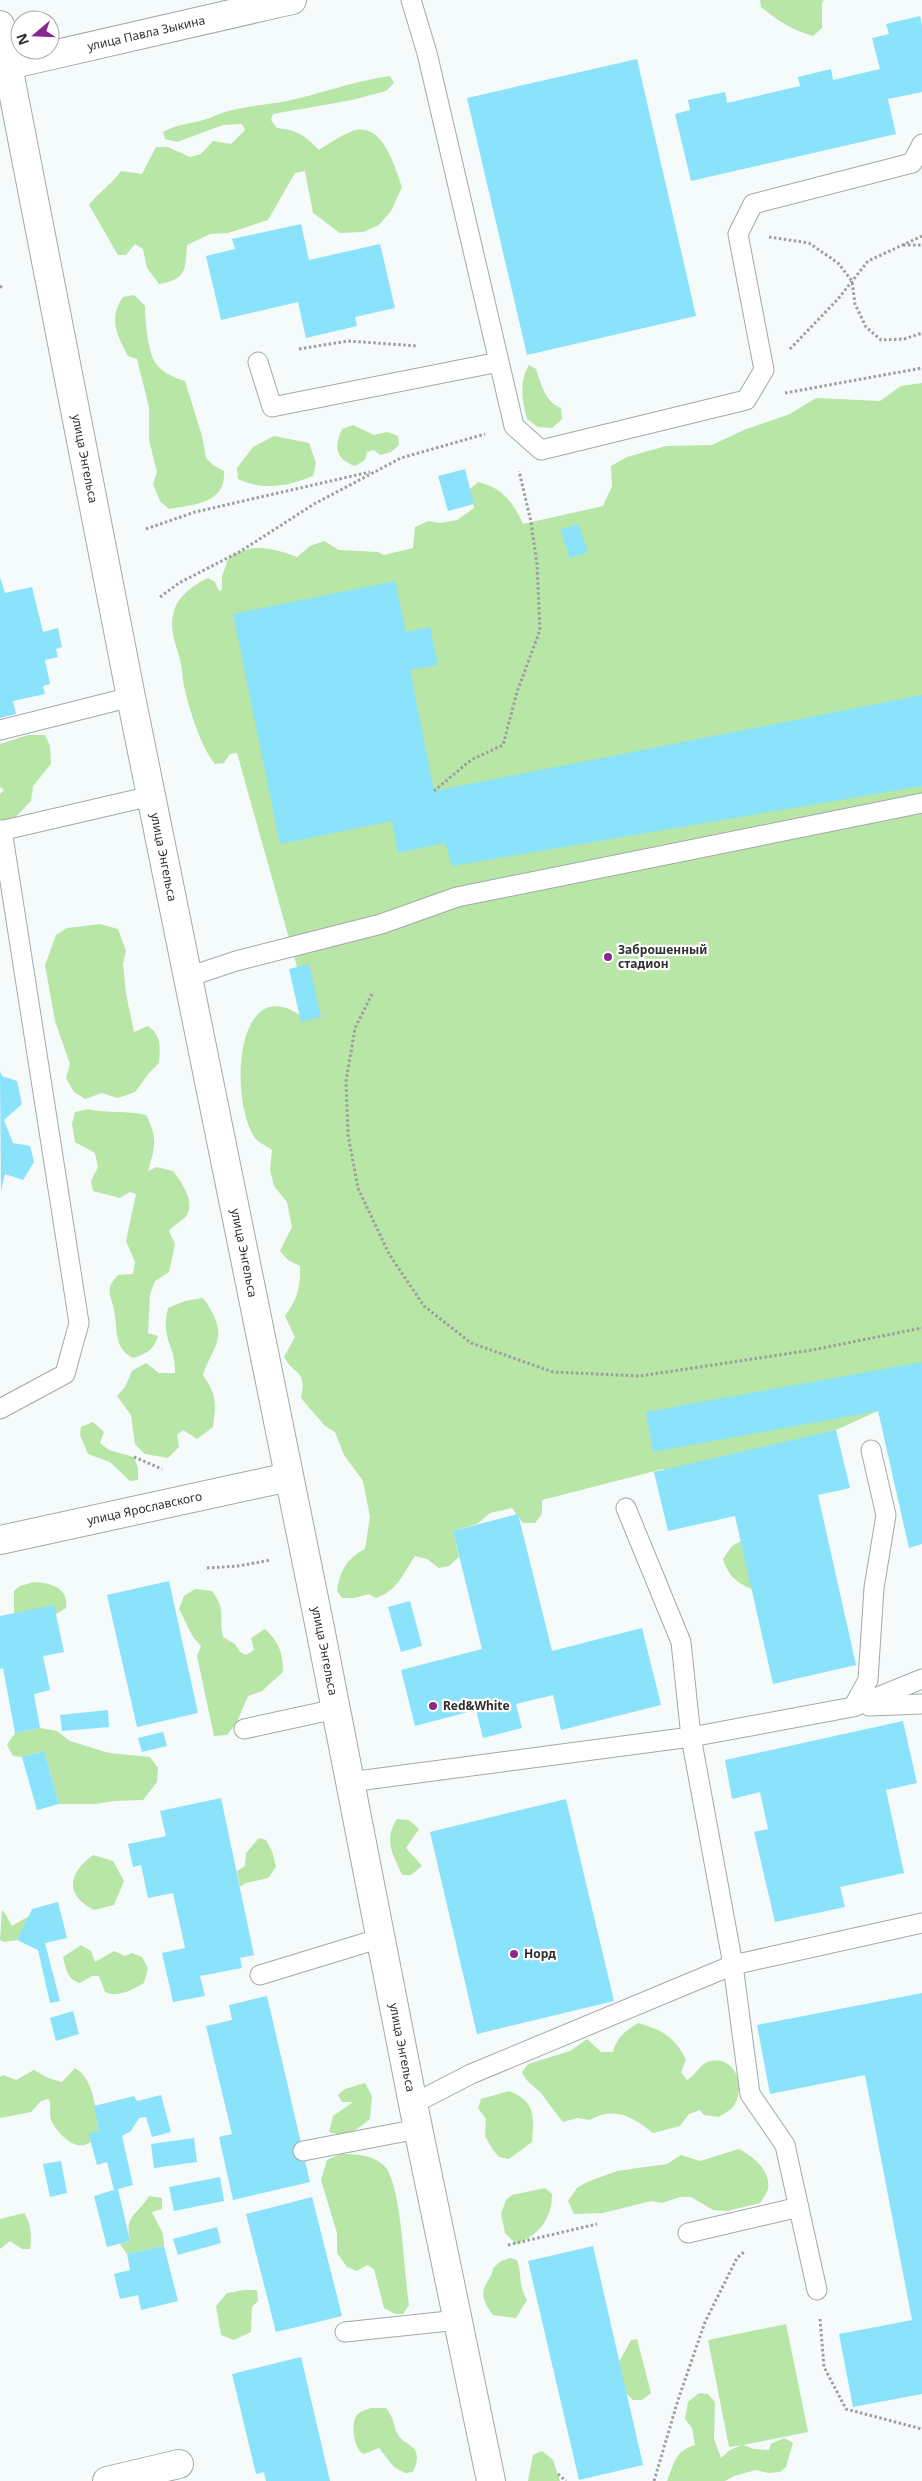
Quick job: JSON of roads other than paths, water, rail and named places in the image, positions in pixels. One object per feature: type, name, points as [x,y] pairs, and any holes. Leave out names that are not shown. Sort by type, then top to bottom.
[{"type":"street","name":"улица Павла Зыкина","points":[[4,66],[292,0]]},
{"type":"street","name":"улица Энгельса","points":[[0,25],[4,66],[150,796],[336,1709],[415,2116],[492,2481]]},
{"type":"street","name":"улица Ярославского","points":[[0,1540],[289,1477]]},
{"type":"street","points":[[107,2481],[179,2464]]},
{"type":"lane","points":[[411,0],[427,53],[514,426],[540,450],[746,400],[764,370],[738,234],[753,204],[912,163],[922,144]]},
{"type":"lane","points":[[258,362],[272,407],[500,362]]},
{"type":"lane","points":[[0,730],[131,697]]},
{"type":"lane","points":[[0,1409],[65,1374],[79,1323],[1,830],[150,796]]},
{"type":"lane","points":[[188,977],[236,961],[381,924],[457,897],[922,803]]},
{"type":"lane","points":[[853,1707],[868,1680],[874,1588],[886,1515],[872,1450]]},
{"type":"lane","points":[[626,1508],[681,1642],[691,1737],[733,1965],[750,2094],[784,2145],[817,2290]]},
{"type":"lane","points":[[853,1707],[922,1679]]},
{"type":"lane","points":[[350,1782],[691,1737],[853,1707],[922,1704]]},
{"type":"lane","points":[[244,1729],[336,1709]]},
{"type":"lane","points":[[302,2151],[415,2116],[471,2074],[733,1965],[922,1923]]},
{"type":"lane","points":[[260,1975],[380,1938]]},
{"type":"lane","points":[[688,2233],[798,2207]]},
{"type":"lane","points":[[345,2332],[458,2320]]},
{"type":"place","name":"Заброшенный стадион","points":[[608,957]]},
{"type":"place","name":"Red&White","points":[[433,1706]]},
{"type":"place","name":"Норд","points":[[514,1954]]}]
